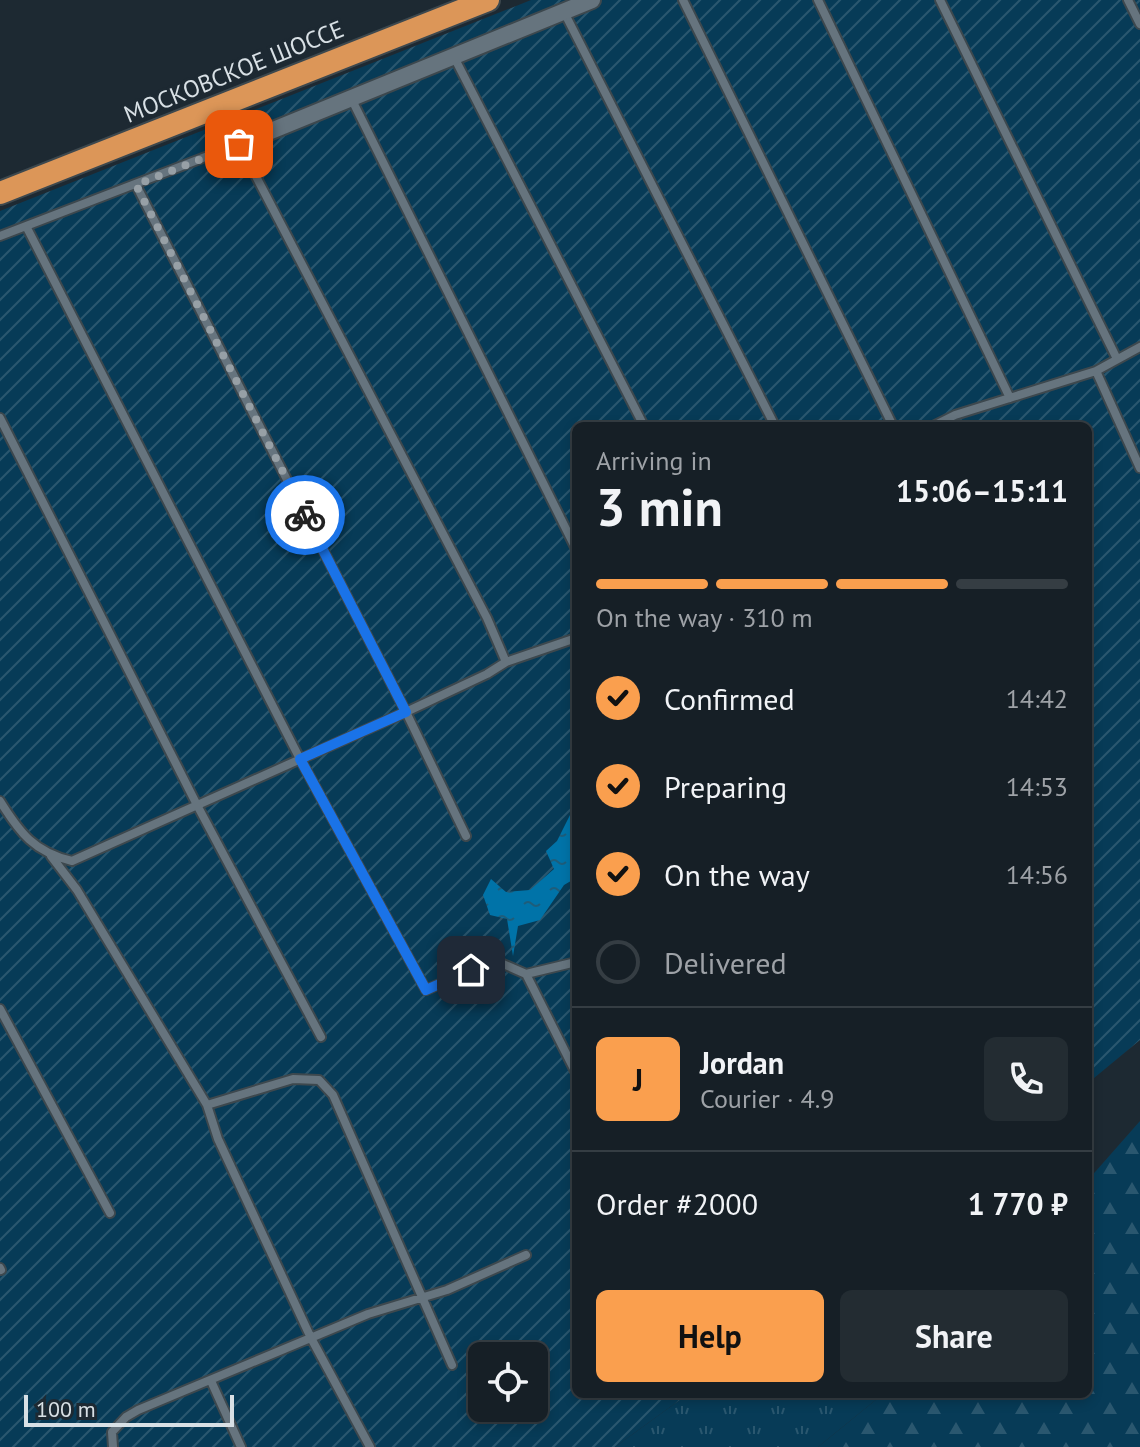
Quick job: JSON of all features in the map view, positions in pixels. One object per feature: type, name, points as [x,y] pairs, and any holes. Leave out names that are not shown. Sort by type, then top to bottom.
[{"type":"highway","name":"МОСКОВСКОЕ ШОССЕ","points":[[0,193],[474,2]]},
{"type":"street","points":[[239,144],[592,0]]},
{"type":"lane","points":[[683,0],[891,422]]},
{"type":"lane","points":[[818,0],[1010,398]]},
{"type":"lane","points":[[940,0],[1117,359]]},
{"type":"lane","points":[[1128,0],[1140,24]]},
{"type":"lane","points":[[564,12],[773,422]]},
{"type":"lane","points":[[454,56],[642,422]]},
{"type":"lane","points":[[351,98],[572,541]]},
{"type":"lane","points":[[0,236],[239,144],[487,618],[506,662]]},
{"type":"lane","points":[[136,185],[406,712],[466,836]]},
{"type":"lane","points":[[26,226],[300,759],[426,990],[494,960],[526,974],[572,963]]},
{"type":"lane","points":[[941,422],[1096,371],[1140,347]]},
{"type":"lane","points":[[1096,371],[1140,468]]},
{"type":"lane","points":[[0,418],[197,805],[321,1037]]},
{"type":"lane","points":[[51,856],[72,861],[406,712],[506,662],[572,639]]},
{"type":"lane","points":[[0,801],[28,841],[51,856],[77,890],[207,1105],[218,1139],[311,1338],[370,1447]]},
{"type":"lane","points":[[526,974],[572,1065]]},
{"type":"lane","points":[[0,1009],[110,1213]]},
{"type":"lane","points":[[207,1105],[293,1079],[319,1080],[333,1095],[452,1365]]},
{"type":"lane","points":[[113,1447],[112,1432],[126,1417],[368,1314],[447,1290],[526,1255]]},
{"type":"lane","points":[[211,1381],[241,1447]]},
{"type":"green space","points":[[531,0],[1140,0],[1140,1040],[1092,1080],[1092,422],[572,422],[572,1398],[682,1398],[615,1447],[0,1447],[0,211]]},
{"type":"green space","points":[[1140,1121],[1140,1447],[818,1447],[878,1398],[1092,1398],[1092,1175]]},
{"type":"green space","points":[[682,1398],[878,1398],[818,1447],[615,1447]]},
{"type":"water","points":[[572,811],[572,880],[564,885],[540,920],[518,926],[513,956],[507,919],[490,915],[483,895],[491,879],[506,892],[530,890],[554,869],[546,851],[557,841]]},
{"type":"way so far","points":[[239,144],[136,185],[305,515]]},
{"type":"route","points":[[305,515],[406,712],[300,759],[426,990],[471,970]]}]
